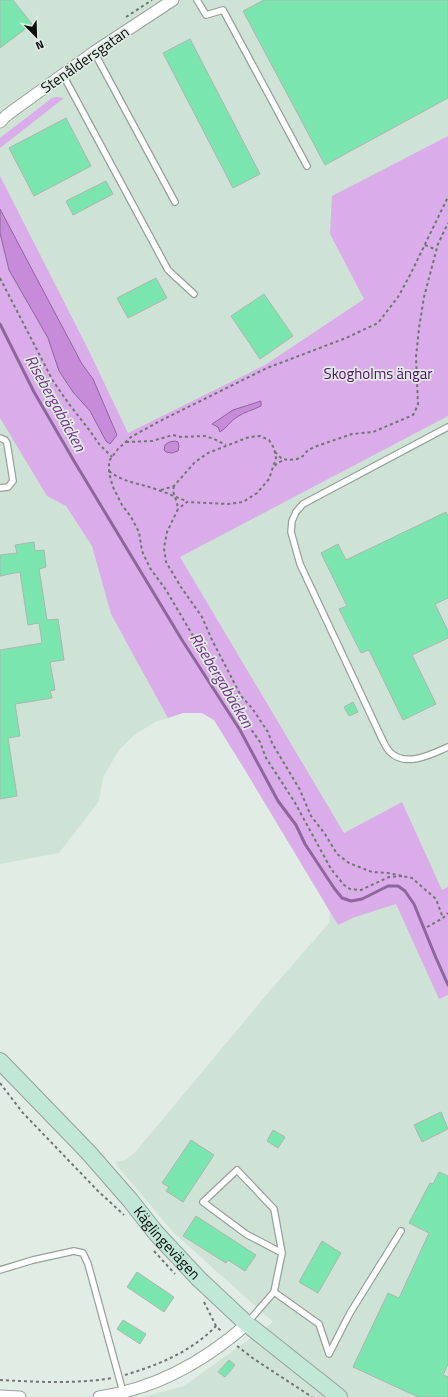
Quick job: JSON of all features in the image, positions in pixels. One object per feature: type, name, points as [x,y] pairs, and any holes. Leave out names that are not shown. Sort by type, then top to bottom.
[{"type":"main road","name":"Käglingevägen","points":[[3,1070],[89,1153],[130,1200],[156,1233],[246,1324],[338,1397]]},
{"type":"street","name":"Stenåldersgatan","points":[[0,122],[7,115],[94,52],[173,0]]},
{"type":"street","points":[[99,1397],[123,1392],[149,1384],[177,1373],[203,1358],[229,1340],[246,1324]]},
{"type":"street","points":[[0,1396],[20,1397]]},
{"type":"lane","points":[[197,0],[206,16],[223,10],[307,166]]},
{"type":"lane","points":[[94,52],[175,202]]},
{"type":"lane","points":[[63,75],[168,270],[194,294]]},
{"type":"lane","points":[[448,427],[303,504],[296,512],[292,521],[291,532],[300,564],[383,742],[390,752],[397,757],[407,759],[421,758],[448,747]]},
{"type":"lane","points":[[0,438],[5,440],[7,443],[13,481],[8,487],[0,488]]},
{"type":"lane","points":[[246,1324],[274,1292],[282,1253],[274,1209],[237,1170],[204,1202],[246,1234],[282,1253]]},
{"type":"lane","points":[[274,1292],[319,1324],[329,1354],[350,1313],[400,1231]]},
{"type":"lane","points":[[0,1270],[33,1260],[74,1251],[83,1253],[88,1264],[123,1392]]},
{"type":"path","points":[[402,876],[389,877],[361,890],[350,889],[344,885],[331,869],[294,801],[266,758],[260,742],[232,702],[166,590],[150,568],[142,551],[139,532],[131,517],[122,505],[113,487],[109,472],[109,461],[118,449],[131,437],[160,421],[267,368],[346,338],[378,323],[398,297],[448,197]]},
{"type":"path","points":[[274,467],[281,461],[297,459],[303,456],[308,450],[317,446],[352,434],[374,432],[413,416],[418,405],[416,358],[424,297],[435,250],[448,223]]},
{"type":"path","points":[[425,245],[435,250]]},
{"type":"path","points":[[0,278],[53,381],[90,430],[98,444],[112,457]]},
{"type":"path","points":[[126,442],[146,440],[152,441],[173,435],[181,437],[205,436],[226,445]]},
{"type":"path","points":[[109,472],[118,478],[161,490],[176,498],[188,502],[228,504],[243,502],[257,493],[269,479],[276,458],[274,448],[269,440],[260,436],[249,437],[226,445],[208,453],[195,462],[174,486],[161,490]]},
{"type":"path","points":[[275,452],[278,457],[286,460]]},
{"type":"path","points":[[174,486],[178,509]]},
{"type":"path","points":[[188,502],[178,509],[166,537],[164,548],[166,562],[202,617],[212,640],[241,696],[252,708],[268,732],[272,743],[300,790],[311,816],[325,834],[337,854],[349,863],[372,872],[388,873],[412,878],[436,899],[443,918]]},
{"type":"path","points":[[427,927],[443,918],[448,913]]},
{"type":"path","points":[[3,1070],[23,1113],[98,1191],[127,1218]]},
{"type":"path","points":[[151,1248],[177,1276]]},
{"type":"path","points":[[203,1300],[216,1326]]},
{"type":"path","points":[[229,1340],[254,1359],[312,1397]]},
{"type":"shaded area","points":[[0,0],[448,0],[448,1397],[143,1397],[184,1386],[273,1322],[174,1233],[114,1162],[126,1160],[137,1150],[273,987],[329,923],[330,912],[214,720],[202,713],[183,713],[155,722],[133,736],[119,750],[103,777],[99,801],[59,853],[0,864]]},
{"type":"shaded area","points":[[0,209],[82,364],[93,379],[117,435],[110,444],[106,441],[90,411],[73,392],[59,371],[48,338],[9,270],[0,233]]},
{"type":"shaded area","points":[[261,401],[261,406],[232,420],[225,429],[220,432],[218,427],[212,424],[233,410]]},
{"type":"shaded area","points":[[169,442],[178,442],[178,451],[172,453],[164,450],[165,445]]},
{"type":"green space","points":[[52,98],[64,98],[0,148],[0,138]]},
{"type":"green space","name":"Skogholms ängar","points":[[448,136],[448,416],[180,557],[344,833],[402,802],[442,890],[448,887],[448,995],[439,999],[396,904],[355,917],[338,925],[214,720],[202,713],[183,713],[168,718],[111,614],[92,546],[66,506],[47,496],[0,418],[0,176],[88,349],[128,433],[265,365],[364,299],[330,234],[332,196]]},
{"type":"building","points":[[0,0],[13,0],[32,24],[0,48]]},
{"type":"building","points":[[264,0],[448,0],[448,98],[325,165],[243,11]]},
{"type":"building","points":[[190,39],[260,174],[233,188],[163,53]]},
{"type":"building","points":[[66,118],[91,166],[34,196],[9,148]]},
{"type":"building","points":[[106,181],[113,194],[73,215],[66,201]]},
{"type":"building","points":[[156,278],[167,298],[128,318],[117,298]]},
{"type":"building","points":[[264,294],[293,336],[260,359],[231,316]]},
{"type":"building","points":[[446,512],[448,517],[448,598],[435,604],[448,631],[448,638],[412,655],[436,704],[403,720],[369,650],[361,653],[339,609],[347,606],[321,553],[338,544],[346,560]]},
{"type":"building","points":[[34,542],[35,551],[44,550],[46,567],[39,569],[47,620],[58,619],[64,660],[50,662],[55,690],[50,691],[52,698],[15,704],[20,736],[8,738],[17,796],[0,799],[0,650],[42,643],[39,623],[28,625],[20,572],[0,576],[0,555],[17,553],[15,545]]},
{"type":"building","points":[[353,702],[358,712],[349,716],[344,707]]},
{"type":"building","points":[[441,1112],[448,1129],[422,1142],[414,1125]]},
{"type":"building","points":[[273,1130],[285,1137],[278,1148],[267,1141]]},
{"type":"building","points":[[191,1140],[214,1155],[183,1202],[166,1191],[169,1187],[162,1183]]},
{"type":"building","points":[[439,1172],[448,1176],[448,1364],[443,1375],[448,1377],[448,1397],[418,1397],[353,1367],[388,1293],[399,1298],[429,1233],[409,1223],[430,1183],[433,1184]]},
{"type":"building","points":[[196,1216],[256,1255],[245,1271],[228,1260],[226,1263],[183,1236]]},
{"type":"building","points":[[322,1241],[341,1253],[318,1293],[299,1282]]},
{"type":"building","points":[[137,1272],[174,1297],[164,1312],[127,1287]]},
{"type":"building","points":[[123,1320],[146,1334],[140,1344],[117,1329]]},
{"type":"building","points":[[229,1360],[235,1365],[225,1377],[218,1372]]},
{"type":"waterway","name":"Risebergabäcken","points":[[0,324],[34,392],[74,461],[182,640],[240,730],[278,801],[296,825],[305,844],[334,888],[342,898],[351,901],[362,899],[388,886],[398,886],[405,891],[414,904],[448,985]]}]
